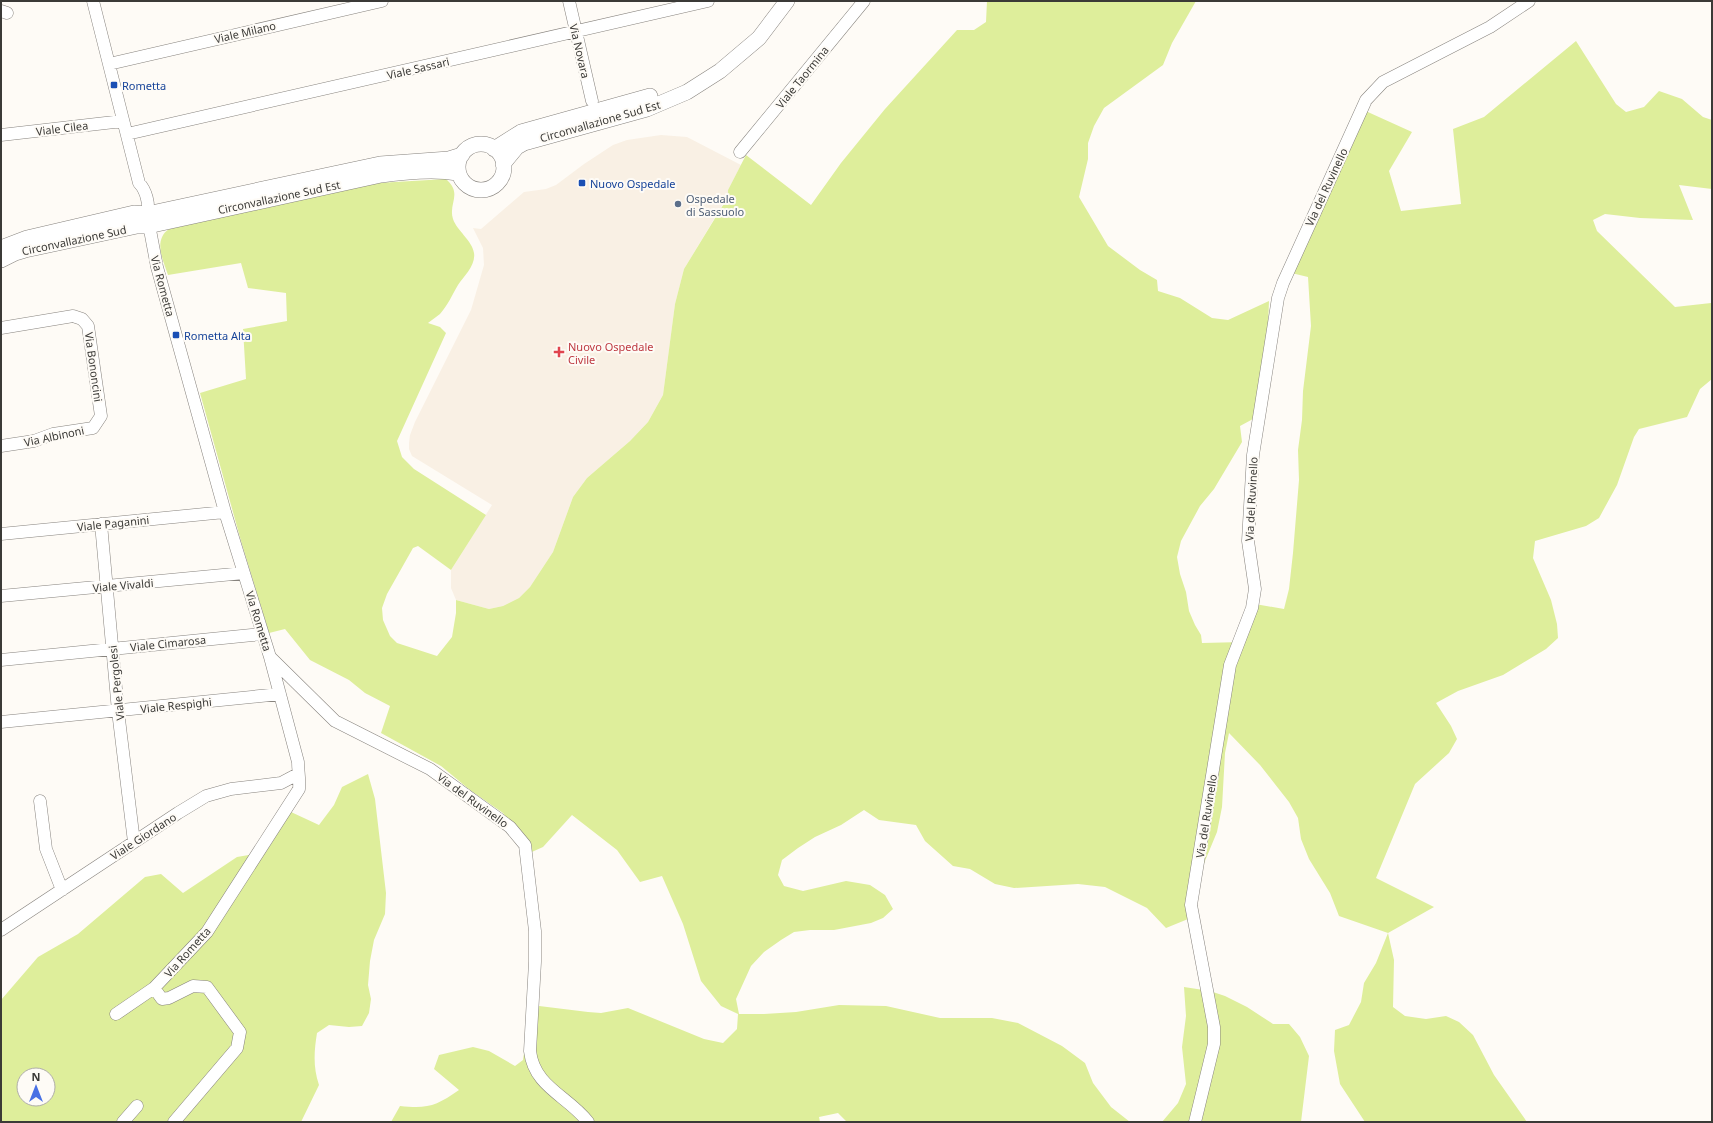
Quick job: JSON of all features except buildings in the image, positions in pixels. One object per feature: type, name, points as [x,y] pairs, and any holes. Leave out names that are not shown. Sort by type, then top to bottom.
[{"type":"main road","name":"Circonvallazione Sud Est","points":[[148,216],[380,164],[449,159],[462,154],[468,148],[477,145],[486,145],[494,149],[521,132],[643,99],[681,84],[714,63],[749,33],[774,1]]},
{"type":"main road","name":"Circonvallazione Sud Est","points":[[148,216],[402,172],[444,171],[458,173],[468,186],[477,190],[487,190],[496,185],[500,180],[504,169],[504,164],[514,150],[524,143],[647,109],[687,92],[720,71],[759,38],[787,1]]},
{"type":"main road","points":[[494,149],[500,155],[504,164]]},
{"type":"main road","points":[[458,173],[458,167],[462,154]]},
{"type":"main road","name":"Circonvallazione Sud","points":[[1,248],[27,238],[134,213],[148,216]]},
{"type":"main road","name":"Circonvallazione Sud","points":[[1,260],[25,250],[137,226],[148,216]]},
{"type":"street","name":"Via Rometta","points":[[93,1],[139,183],[136,188],[141,209],[148,216],[157,267],[225,512],[270,657],[298,762],[298,774],[300,780],[299,788],[207,932],[154,988],[116,1014]]},
{"type":"street","name":"Viale Milano","points":[[109,64],[330,7],[382,1]]},
{"type":"street","name":"Via Novara","points":[[569,1],[592,101]]},
{"type":"street","name":"Viale Sassari","points":[[127,134],[708,1]]},
{"type":"street","name":"Viale Taormina","points":[[740,152],[864,1]]},
{"type":"street","name":"Via del Ruvinello","points":[[1195,1122],[1214,1044],[1214,1027],[1191,905],[1230,665],[1252,608],[1255,589],[1248,541],[1253,455],[1278,298],[1281,288],[1366,100],[1383,82],[1490,27],[1529,1]]},
{"type":"street","name":"Viale Cilea","points":[[1,135],[123,120]]},
{"type":"street","name":"Via Bononcini","points":[[1,328],[73,316],[82,319],[88,326],[101,416]]},
{"type":"street","name":"Via Albinoni","points":[[1,446],[34,441],[53,434],[93,428],[101,416]]},
{"type":"street","name":"Viale Paganini","points":[[1,534],[225,512]]},
{"type":"street","name":"Viale Pergolesi","points":[[101,524],[118,711],[134,842]]},
{"type":"street","name":"Viale Vivaldi","points":[[1,596],[244,573]]},
{"type":"street","name":"Viale Cimarosa","points":[[1,660],[262,634]]},
{"type":"street","name":"Via del Ruvinello","points":[[270,657],[335,721],[430,769],[510,827],[525,845],[535,931],[530,1051],[531,1063],[535,1071],[544,1082],[580,1112],[588,1122]]},
{"type":"street","name":"Viale Respighi","points":[[1,722],[280,694]]},
{"type":"street","name":"Viale Giordano","points":[[1,930],[206,796],[231,790],[281,782],[298,774]]},
{"type":"street","points":[[40,801],[46,849],[62,890]]},
{"type":"street","name":"Via Rometta","points":[[154,988],[162,999],[169,998],[193,986],[207,987],[240,1032],[238,1048],[174,1122]]},
{"type":"street","points":[[122,1122],[137,1106]]},
{"type":"shaded area","name":"Nuovo Ospedale Civile","points":[[661,135],[687,137],[741,165],[728,190],[728,196],[684,269],[675,304],[663,395],[648,422],[630,441],[587,478],[573,497],[553,552],[530,587],[519,598],[503,606],[489,609],[456,600],[451,588],[451,570],[492,505],[412,456],[409,449],[409,443],[410,435],[415,422],[471,310],[484,265],[483,248],[473,228],[481,229],[524,192],[546,189],[556,185],[613,145],[627,140]]},
{"type":"green space","points":[[987,1],[1196,1],[1172,43],[1163,65],[1104,108],[1094,126],[1088,143],[1088,159],[1079,197],[1108,246],[1140,270],[1157,280],[1158,291],[1180,298],[1212,318],[1228,320],[1269,301],[1268,326],[1253,419],[1240,426],[1242,442],[1214,489],[1200,506],[1181,541],[1177,557],[1189,611],[1201,635],[1202,643],[1243,642],[1255,604],[1284,609],[1289,589],[1293,553],[1299,480],[1298,450],[1311,326],[1308,277],[1283,271],[1359,108],[1412,132],[1389,171],[1401,211],[1461,204],[1453,129],[1484,117],[1576,41],[1616,104],[1626,112],[1644,107],[1659,91],[1682,99],[1703,117],[1712,120],[1712,189],[1679,185],[1693,220],[1640,218],[1605,214],[1593,220],[1597,231],[1675,307],[1711,303],[1712,379],[1700,389],[1687,417],[1639,429],[1634,437],[1617,485],[1599,518],[1586,526],[1535,541],[1533,558],[1551,600],[1557,624],[1558,638],[1546,649],[1503,675],[1458,691],[1436,703],[1451,726],[1457,739],[1449,753],[1415,784],[1376,878],[1434,907],[1388,933],[1339,916],[1330,893],[1309,859],[1301,839],[1298,818],[1289,802],[1260,765],[1229,733],[1225,753],[1222,807],[1217,832],[1200,873],[1193,917],[1166,928],[1147,908],[1105,887],[1078,884],[1014,888],[995,884],[970,869],[953,866],[925,841],[916,825],[879,820],[864,810],[841,825],[815,837],[782,860],[778,875],[784,886],[803,891],[846,881],[870,885],[885,895],[893,909],[883,918],[871,923],[834,930],[794,932],[764,952],[751,966],[736,999],[739,1014],[796,1012],[839,1005],[886,1006],[940,1018],[992,1018],[1018,1023],[1062,1046],[1085,1063],[1093,1083],[1111,1107],[1130,1122],[847,1122],[838,1113],[819,1117],[820,1122],[391,1122],[400,1106],[418,1107],[431,1105],[444,1100],[459,1090],[434,1069],[439,1055],[473,1047],[489,1051],[515,1066],[523,1060],[531,1005],[601,1013],[628,1008],[704,1039],[723,1043],[737,1029],[738,1014],[721,1006],[701,981],[683,924],[662,876],[640,882],[617,850],[572,815],[543,847],[525,855],[522,840],[503,813],[470,790],[441,766],[381,733],[390,706],[365,693],[349,680],[310,660],[285,629],[269,633],[241,541],[200,393],[246,379],[243,329],[287,321],[286,293],[248,288],[241,263],[168,275],[162,257],[160,244],[161,239],[169,229],[378,183],[446,179],[451,184],[454,189],[452,208],[453,219],[473,248],[473,262],[440,314],[428,323],[440,327],[446,333],[397,441],[402,457],[414,469],[486,515],[451,570],[418,546],[413,548],[387,594],[382,608],[383,620],[390,636],[397,643],[437,656],[452,637],[456,613],[456,600],[489,609],[503,606],[519,598],[530,587],[553,552],[573,497],[587,478],[630,441],[648,422],[663,395],[675,304],[684,269],[728,197],[728,190],[746,155],[811,205],[841,163],[885,109],[957,30],[974,30],[986,22]]},
{"type":"green space","points":[[368,774],[375,799],[386,893],[385,914],[374,940],[370,961],[368,985],[371,999],[369,1013],[362,1026],[349,1027],[329,1025],[317,1033],[315,1059],[319,1085],[301,1122],[1,1122],[1,1000],[38,957],[78,934],[145,877],[161,874],[183,893],[237,857],[266,852],[291,812],[319,825],[334,805],[342,787]]},
{"type":"green space","points":[[1388,933],[1394,960],[1393,1007],[1405,1016],[1426,1019],[1446,1016],[1459,1022],[1473,1035],[1494,1075],[1527,1122],[1365,1122],[1340,1084],[1334,1051],[1335,1030],[1349,1025],[1361,1002],[1364,983],[1376,963]]},
{"type":"green space","points":[[1184,987],[1210,991],[1225,996],[1247,1007],[1273,1024],[1289,1024],[1300,1037],[1309,1056],[1301,1122],[1162,1122],[1178,1103],[1186,1084],[1182,1047],[1186,1016]]},
{"type":"place","name":"Rometta","points":[[114,85]]},
{"type":"place","name":"Nuovo Ospedale","points":[[582,183]]},
{"type":"place","name":"Ospedale di Sassuolo","points":[[678,204]]},
{"type":"place","name":"Rometta Alta","points":[[176,335]]},
{"type":"place","name":"Nuovo Ospedale Civile","points":[[559,352]]}]
